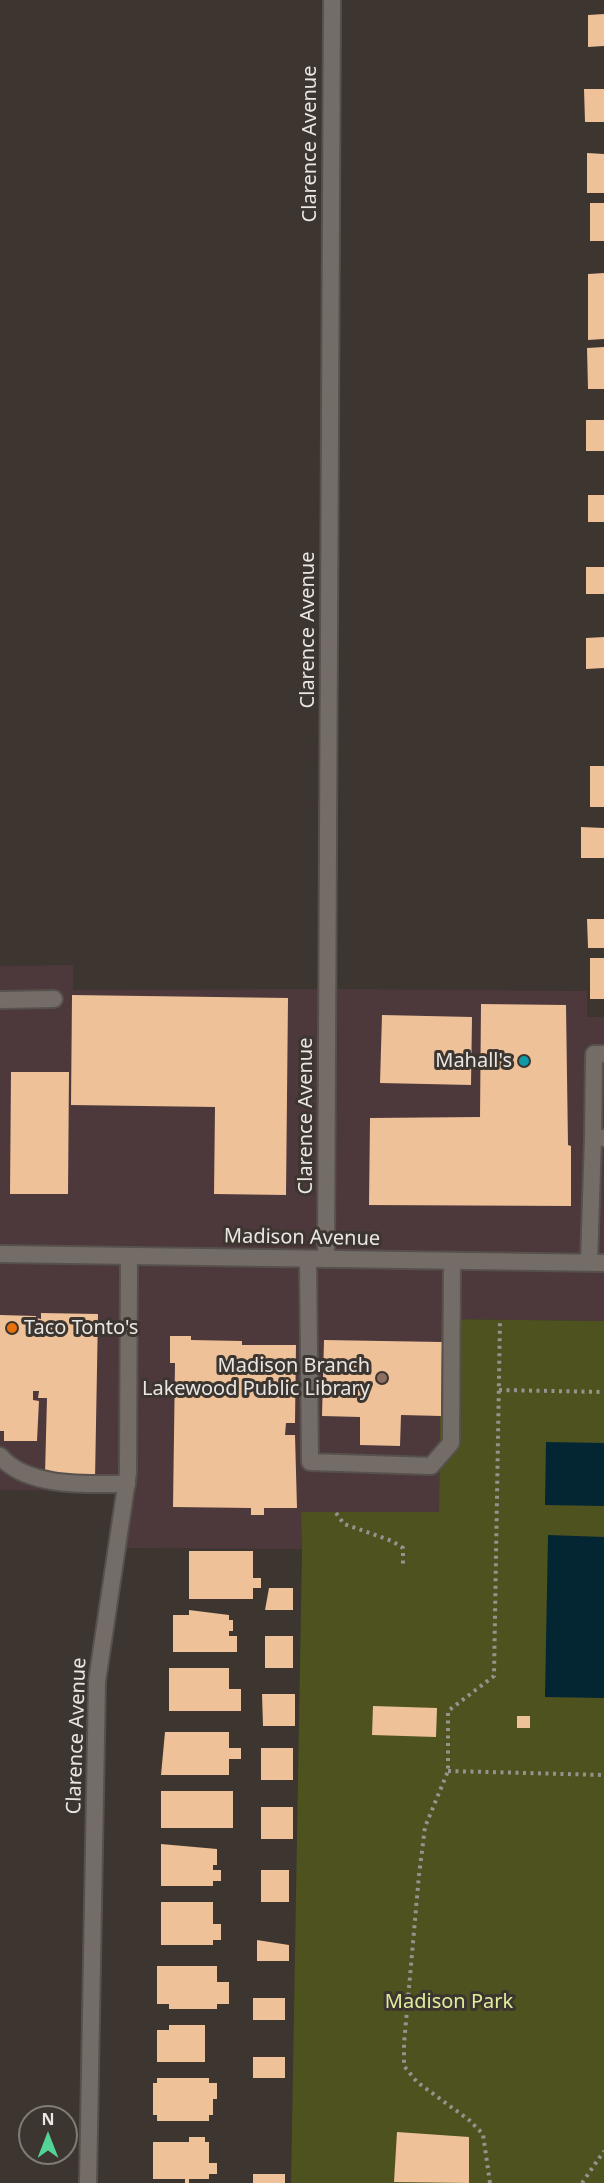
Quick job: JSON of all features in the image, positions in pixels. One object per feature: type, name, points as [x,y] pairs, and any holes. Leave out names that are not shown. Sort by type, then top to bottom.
[{"type":"street","name":"Clarence Avenue","points":[[326,1259],[332,0]]},
{"type":"street","points":[[0,1000],[54,999]]},
{"type":"street","points":[[597,1263],[599,1138],[594,1054],[604,1054]]},
{"type":"street","name":"Madison Avenue","points":[[0,1254],[597,1263]]},
{"type":"street","name":"Clarence Avenue","points":[[88,2183],[97,1681],[127,1484],[129,1256]]},
{"type":"street","points":[[308,1259],[310,1462],[431,1466],[451,1443],[452,1261]]},
{"type":"street","points":[[0,1455],[8,1465],[44,1480],[127,1484]]},
{"type":"path","points":[[490,2183],[483,2134],[469,2120],[417,2082],[404,2066],[419,1875],[425,1827],[448,1772],[448,1711],[494,1676],[500,1319]]},
{"type":"path","points":[[499,1390],[604,1392]]},
{"type":"path","points":[[336,1513],[344,1524],[392,1541],[402,1548],[402,1568]]},
{"type":"path","points":[[448,1772],[604,1775]]},
{"type":"path","points":[[582,2183],[604,2151]]},
{"type":"shaded area","points":[[73,965],[73,990],[587,991],[587,1017],[604,1017],[604,1321],[441,1319],[439,1513],[302,1512],[302,1549],[126,1548],[135,1492],[0,1490],[0,966]]},
{"type":"green space","name":"Madison Park","points":[[441,1319],[604,1321],[604,2183],[291,2183],[301,1512],[439,1512]]},
{"type":"water","points":[[546,1442],[604,1443],[604,1506],[545,1505]]},
{"type":"water","points":[[548,1535],[604,1537],[604,1698],[545,1697]]},
{"type":"building","points":[[604,14],[604,46],[588,47],[588,15]]},
{"type":"building","points":[[584,89],[604,89],[604,122],[585,122]]},
{"type":"building","points":[[587,153],[604,154],[604,193],[587,193]]},
{"type":"building","points":[[590,203],[604,203],[604,241],[590,241]]},
{"type":"building","points":[[604,273],[604,339],[588,340],[588,274]]},
{"type":"building","points":[[604,347],[604,389],[588,389],[587,348]]},
{"type":"building","points":[[586,420],[604,420],[604,451],[586,451]]},
{"type":"building","points":[[588,495],[604,495],[604,522],[588,522]]},
{"type":"building","points":[[586,567],[604,567],[604,594],[586,594]]},
{"type":"building","points":[[604,637],[604,668],[586,669],[586,638]]},
{"type":"building","points":[[590,766],[604,766],[604,807],[590,807]]},
{"type":"building","points":[[581,827],[604,828],[604,858],[581,858]]},
{"type":"building","points":[[587,919],[604,919],[604,948],[588,948]]},
{"type":"building","points":[[590,958],[604,958],[604,999],[590,999]]},
{"type":"building","points":[[72,995],[288,998],[286,1195],[214,1194],[215,1107],[71,1105]]},
{"type":"building","name":"Mahall's","points":[[481,1004],[566,1005],[571,1206],[369,1205],[370,1118],[480,1117]]},
{"type":"building","points":[[382,1015],[472,1017],[471,1085],[380,1083]]},
{"type":"building","points":[[11,1072],[69,1072],[68,1194],[10,1194]]},
{"type":"building","points":[[41,1313],[98,1314],[95,1479],[73,1479],[73,1474],[45,1474],[47,1398],[38,1398],[39,1391],[33,1391],[33,1400],[39,1401],[37,1441],[4,1441],[4,1431],[0,1431],[0,1315],[36,1316],[41,1319]]},
{"type":"building","points":[[170,1336],[191,1336],[191,1340],[242,1341],[242,1345],[296,1345],[295,1423],[286,1423],[285,1435],[295,1435],[297,1508],[264,1508],[264,1515],[251,1515],[251,1508],[173,1507],[175,1363],[170,1363]]},
{"type":"building","name":"Madison Branch Lakewood Public Library","points":[[324,1340],[442,1342],[441,1416],[401,1415],[400,1446],[360,1445],[360,1417],[322,1416]]},
{"type":"building","points":[[189,1551],[253,1551],[253,1578],[261,1578],[261,1588],[253,1588],[253,1599],[189,1599]]},
{"type":"building","points":[[269,1588],[293,1588],[293,1610],[265,1610]]},
{"type":"building","points":[[189,1610],[229,1615],[229,1620],[233,1620],[233,1631],[229,1631],[229,1636],[237,1636],[237,1652],[173,1652],[173,1615],[189,1615]]},
{"type":"building","points":[[265,1636],[293,1636],[293,1668],[265,1668]]},
{"type":"building","points":[[169,1668],[229,1668],[229,1689],[241,1689],[241,1711],[169,1711]]},
{"type":"building","points":[[262,1694],[295,1694],[295,1726],[263,1726]]},
{"type":"building","points":[[373,1706],[437,1708],[436,1737],[372,1735]]},
{"type":"building","points":[[517,1716],[530,1716],[530,1728],[517,1728]]},
{"type":"building","points":[[165,1732],[229,1732],[229,1748],[241,1748],[241,1759],[229,1759],[229,1775],[161,1775]]},
{"type":"building","points":[[261,1748],[293,1748],[293,1780],[261,1780]]},
{"type":"building","points":[[161,1791],[233,1791],[233,1828],[161,1828]]},
{"type":"building","points":[[261,1807],[293,1807],[293,1839],[261,1839]]},
{"type":"building","points":[[161,1844],[217,1849],[217,1865],[213,1865],[213,1870],[221,1870],[221,1881],[213,1881],[213,1886],[161,1886]]},
{"type":"building","points":[[261,1870],[289,1870],[289,1902],[261,1902]]},
{"type":"building","points":[[161,1902],[213,1902],[213,1924],[221,1924],[221,1940],[213,1940],[213,1945],[161,1945]]},
{"type":"building","points":[[257,1940],[289,1945],[289,1961],[257,1961]]},
{"type":"building","points":[[157,1966],[217,1966],[217,1982],[229,1982],[229,2004],[217,2004],[217,2009],[169,2009],[169,2004],[157,2004]]},
{"type":"building","points":[[253,1998],[285,1998],[285,2020],[253,2020]]},
{"type":"building","points":[[169,2025],[205,2025],[205,2062],[157,2062],[157,2030],[169,2030]]},
{"type":"building","points":[[253,2057],[285,2057],[285,2078],[253,2078]]},
{"type":"building","points":[[157,2078],[209,2078],[209,2083],[217,2083],[217,2099],[213,2099],[213,2115],[209,2115],[209,2121],[157,2121],[157,2115],[153,2115],[153,2083],[157,2083]]},
{"type":"building","points":[[397,2132],[469,2137],[469,2183],[394,2182]]},
{"type":"building","points":[[189,2137],[205,2137],[205,2142],[209,2142],[209,2163],[217,2163],[217,2174],[209,2174],[209,2179],[189,2179],[189,2183],[185,2183],[185,2179],[153,2179],[153,2142],[189,2142]]},
{"type":"building","points":[[253,2174],[285,2174],[285,2183],[253,2183]]},
{"type":"place","name":"Mahall's","points":[[524,1061]]},
{"type":"place","name":"Taco Tonto's","points":[[12,1328]]},
{"type":"place","name":"Madison Branch Lakewood Public Library","points":[[382,1378]]}]
